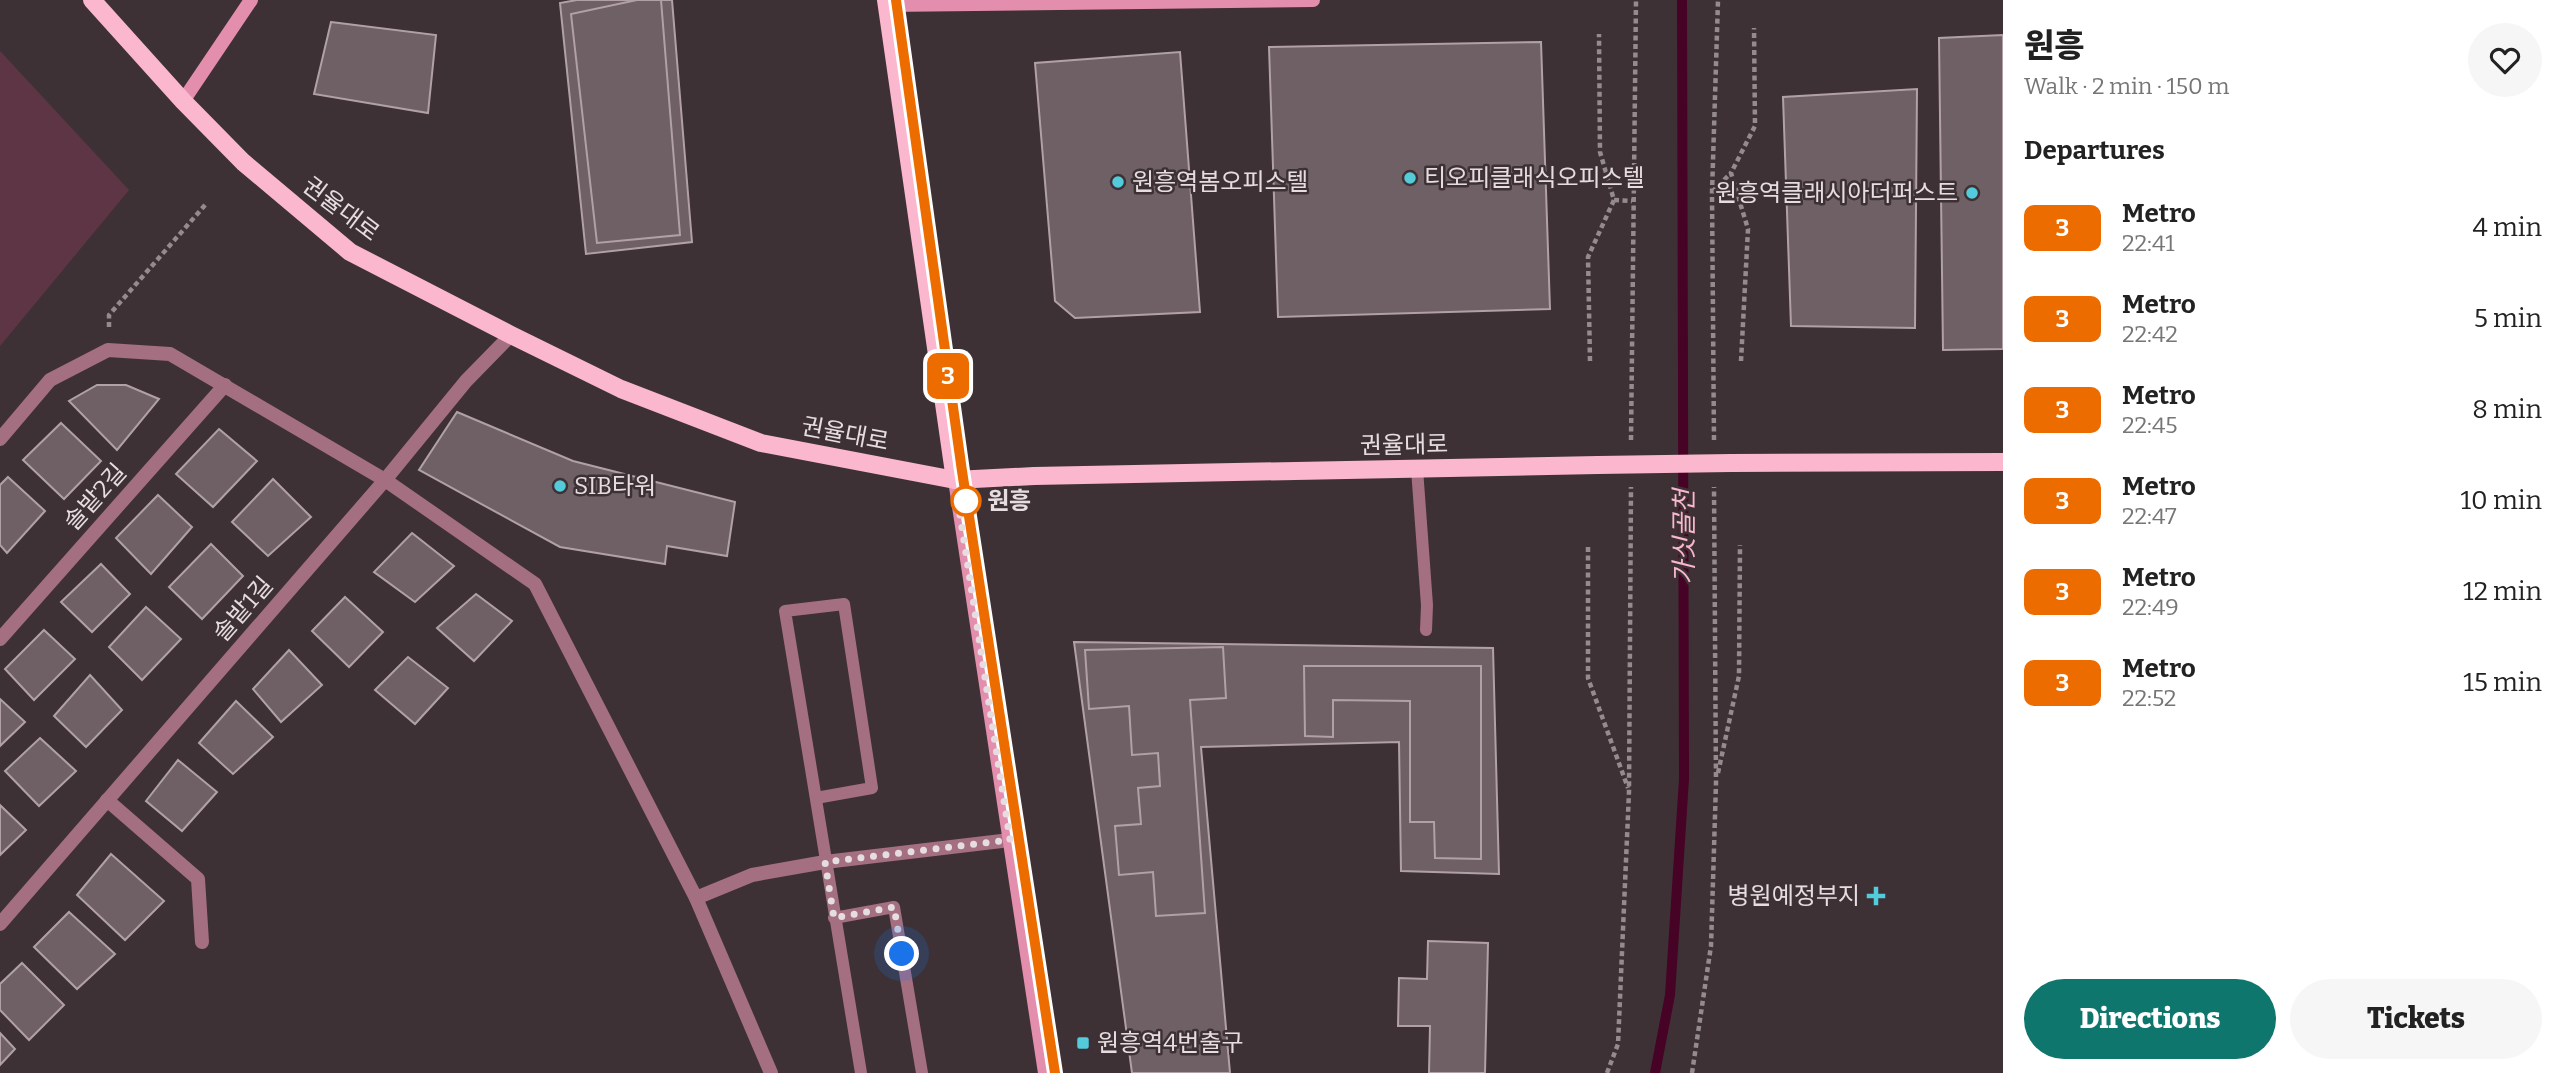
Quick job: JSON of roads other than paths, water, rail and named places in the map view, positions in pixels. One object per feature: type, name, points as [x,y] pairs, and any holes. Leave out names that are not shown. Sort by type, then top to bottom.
[{"type":"main road","name":"권율대로","points":[[92,0],[183,101],[243,162],[350,252],[621,388],[761,443],[955,480],[1034,476],[1598,465],[2003,462]]},
{"type":"main road","points":[[886,3],[955,480]]},
{"type":"street","points":[[183,101],[251,0]]},
{"type":"street","points":[[886,3],[1312,0]]},
{"type":"street","name":"솔밭1길","points":[[3,914],[107,800],[385,480],[466,380],[511,335]]},
{"type":"street","points":[[0,439],[50,380],[108,350],[170,354],[385,480],[535,584],[696,898],[771,1073]]},
{"type":"street","name":"솔밭2길","points":[[0,639],[225,385]]},
{"type":"street","points":[[955,480],[1045,1073]]},
{"type":"street","points":[[107,800],[198,879],[202,942]]},
{"type":"street","points":[[696,898],[752,876],[825,862],[1010,840]]},
{"type":"lane","points":[[1417,469],[1427,605],[1426,630]]},
{"type":"lane","points":[[816,798],[872,788],[844,604],[785,611],[861,1073]]},
{"type":"lane","points":[[834,918],[894,907],[922,1073]]},
{"type":"waterway","name":"가싯골천","points":[[1655,1073],[1670,995],[1684,779],[1682,0]]},
{"type":"metro line","name":"3","points":[[896,0],[962,471],[1055,1073]]},
{"type":"place","name":"티오피클래식오피스텔","points":[[1410,178]]},
{"type":"place","name":"원흥역봄오피스텔","points":[[1118,182]]},
{"type":"place","name":"원흥역클래시아더퍼스트","points":[[1972,193]]},
{"type":"place","name":"SIB타워","points":[[560,486]]},
{"type":"place","name":"원흥","points":[[966,501]]},
{"type":"place","name":"병원예정부지","points":[[1876,896]]},
{"type":"place","name":"원흥역4번출구","points":[[1083,1043]]}]
